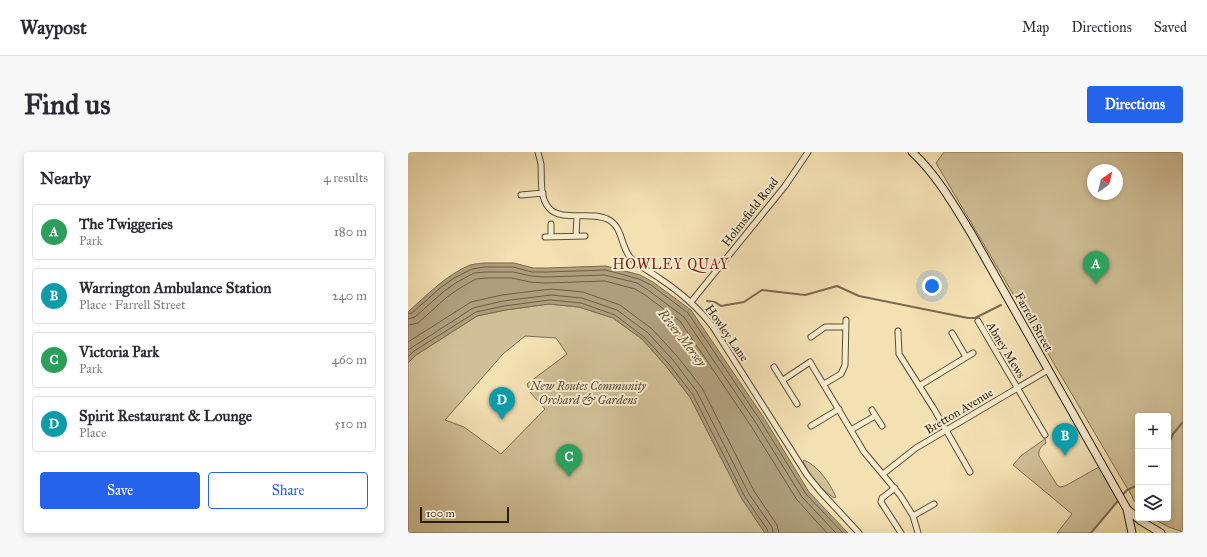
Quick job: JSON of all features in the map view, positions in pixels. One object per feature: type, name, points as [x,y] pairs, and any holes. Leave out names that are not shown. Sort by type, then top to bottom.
[{"type":"street","name":"Howley Lane","points":[[538,152],[543,193],[547,207],[556,214],[598,216],[613,222],[621,235],[624,248],[629,256],[636,263],[691,302],[713,327],[807,475],[859,533]]},
{"type":"street","name":"Holmsfield Road","points":[[691,302],[785,186],[808,152]]},
{"type":"street","name":"Farrell Street","points":[[912,152],[936,179],[959,213],[1126,507],[1141,522],[1161,533]]},
{"type":"street","points":[[521,195],[543,193]]},
{"type":"street","points":[[576,236],[577,216]]},
{"type":"street","points":[[551,224],[548,237],[585,236]]},
{"type":"street","points":[[824,384],[841,374],[845,365],[846,320]]},
{"type":"street","name":"Abney Mews","points":[[978,321],[1045,435]]},
{"type":"street","points":[[810,337],[825,327],[846,327]]},
{"type":"street","points":[[898,331],[899,354],[970,472]]},
{"type":"street","points":[[952,334],[966,357]]},
{"type":"street","points":[[919,386],[973,353]]},
{"type":"street","points":[[783,380],[810,362],[864,452],[895,488],[913,516],[918,533]]},
{"type":"street","points":[[774,367],[797,404]]},
{"type":"street","name":"Bretton Avenue","points":[[883,474],[916,448],[1048,370]]},
{"type":"street","points":[[811,426],[839,409]]},
{"type":"street","points":[[872,410],[882,426]]},
{"type":"street","points":[[851,430],[876,416]]},
{"type":"street","points":[[895,488],[882,498],[881,502],[901,533]]},
{"type":"street","points":[[913,516],[934,504]]},
{"type":"street","name":"Farrell Street","points":[[1126,507],[1132,533]]},
{"type":"green space","points":[[944,152],[1183,152],[1183,532],[1158,521],[1171,521],[1171,413],[1135,413],[1135,502],[936,163]]},
{"type":"green space","name":"New Routes Community Orchard & Gardens","points":[[549,304],[579,307],[613,318],[642,339],[666,366],[690,397],[742,499],[765,533],[408,533],[408,363],[416,355],[477,316],[505,310]],"holes":[[[525,336],[556,338],[567,354],[527,384],[530,392],[545,409],[501,454],[464,427],[445,420],[503,354]]]},
{"type":"green space","points":[[1045,439],[1046,443],[1040,448],[1039,456],[1057,485],[1060,487],[1065,486],[1099,467],[1118,501],[1091,533],[1057,533],[1072,514],[1013,465],[1022,455]]},
{"type":"green space","points":[[804,460],[819,471],[836,497],[834,498],[816,482],[806,467],[803,461]]},
{"type":"water","name":"River Mersey","points":[[485,263],[514,263],[533,268],[606,266],[640,275],[653,282],[691,310],[764,418],[809,492],[848,533],[765,533],[742,499],[690,397],[666,366],[642,339],[613,318],[579,307],[549,304],[505,310],[477,316],[416,355],[408,363],[408,312],[453,274],[470,265]]},
{"type":"waterway","points":[[707,301],[715,302],[721,306],[744,302],[762,290],[805,295],[837,286],[859,296],[968,318],[975,318],[1001,305]]},
{"type":"waterway","points":[[1171,438],[1183,422]]},
{"type":"waterway","points":[[1091,533],[1127,490],[1135,486]]},
{"type":"place","name":"The Twiggeries","points":[[1096,284]]},
{"type":"place","name":"Spirit Restaurant & Lounge","points":[[502,420]]},
{"type":"place","name":"Warrington Ambulance Station","points":[[1065,456]]},
{"type":"place","name":"Victoria Park","points":[[569,477]]},
{"type":"district","name":"HOWLEY QUAY","points":[[671,264]]}]
